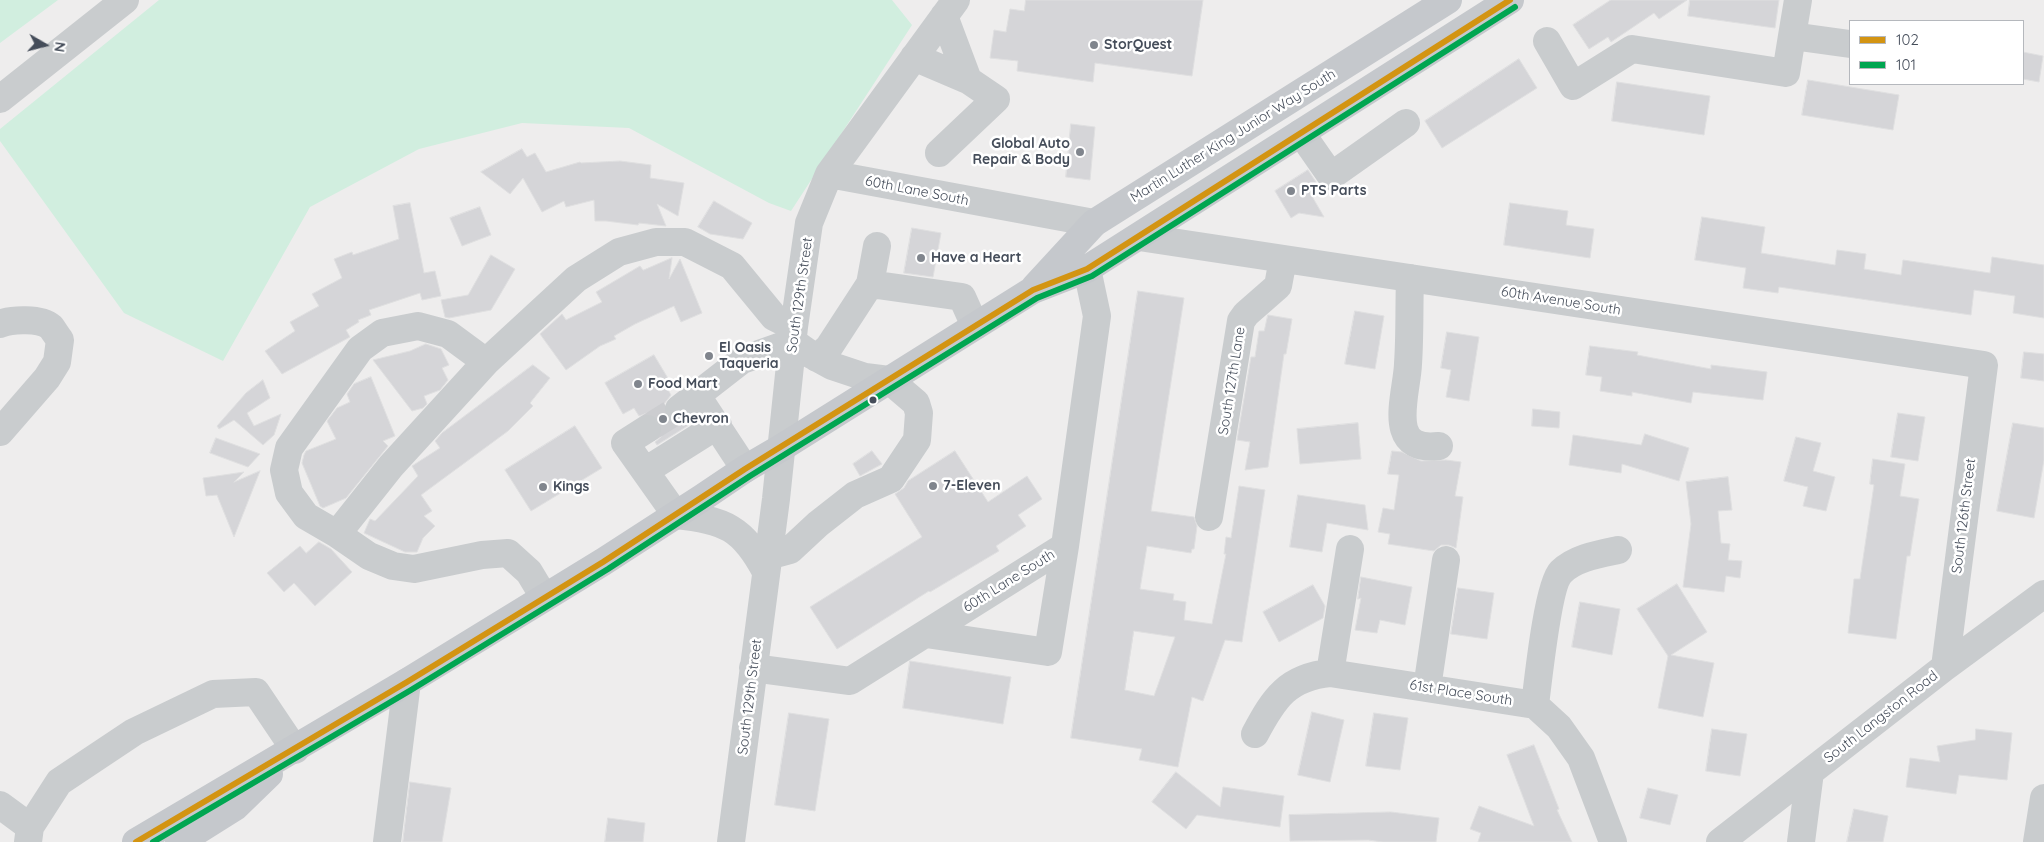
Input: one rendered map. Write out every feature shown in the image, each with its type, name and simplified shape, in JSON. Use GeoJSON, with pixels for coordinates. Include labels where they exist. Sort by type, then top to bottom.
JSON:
{"type":"FeatureCollection","features":[{"type":"Feature","properties":{"kind":"main road","name":"Martin Luther King Junior Way South"},"geometry":{"type":"LineString","coordinates":[[1033,290],[1094,223],[1448,0]]}},
{"type":"Feature","properties":{"kind":"main road","name":"Martin Luther King Junior Way South"},"geometry":{"type":"LineString","coordinates":[[136,842],[227,787],[295,750],[407,682],[676,515],[744,469],[781,448],[1033,290],[1087,270],[1510,0]]}},
{"type":"Feature","properties":{"kind":"main road","name":"Martin Luther King Junior Way South"},"geometry":{"type":"LineString","coordinates":[[179,842],[235,807],[295,750]]}},
{"type":"Feature","properties":{"kind":"street"},"geometry":{"type":"LineString","coordinates":[[0,99],[125,0]]}},
{"type":"Feature","properties":{"kind":"street"},"geometry":{"type":"LineString","coordinates":[[1547,41],[1573,86],[1632,49],[1786,73],[1798,0]]}},
{"type":"Feature","properties":{"kind":"street"},"geometry":{"type":"LineString","coordinates":[[950,8],[968,80]]}},
{"type":"Feature","properties":{"kind":"street","name":"South 129th Street"},"geometry":{"type":"LineString","coordinates":[[731,842],[809,223],[829,174],[950,8]]}},
{"type":"Feature","properties":{"kind":"street"},"geometry":{"type":"LineString","coordinates":[[1792,36],[1849,44]]}},
{"type":"Feature","properties":{"kind":"street"},"geometry":{"type":"LineString","coordinates":[[914,57],[968,80],[996,99],[939,153]]}},
{"type":"Feature","properties":{"kind":"street"},"geometry":{"type":"LineString","coordinates":[[1301,133],[1331,176],[1406,123]]}},
{"type":"Feature","properties":{"kind":"street","name":"60th Lane South"},"geometry":{"type":"LineString","coordinates":[[829,174],[1094,223]]}},
{"type":"Feature","properties":{"kind":"street","name":"60th Avenue South"},"geometry":{"type":"LineString","coordinates":[[1139,237],[1984,365]]}},
{"type":"Feature","properties":{"kind":"street"},"geometry":{"type":"LineString","coordinates":[[337,534],[390,466],[486,362],[576,279],[619,252],[656,242],[685,242],[732,266],[774,317],[818,358],[840,369],[865,377],[889,380],[916,403],[919,413],[917,440],[891,479],[855,495],[818,524],[790,550],[766,564],[745,539],[731,529],[700,518],[676,515],[625,442],[647,429]]}},
{"type":"Feature","properties":{"kind":"street"},"geometry":{"type":"LineString","coordinates":[[818,358],[828,348],[870,284],[877,246]]}},
{"type":"Feature","properties":{"kind":"street","name":"South 127th Lane"},"geometry":{"type":"LineString","coordinates":[[1209,518],[1241,321],[1246,314],[1278,286],[1283,259]]}},
{"type":"Feature","properties":{"kind":"street","name":"60th Lane South"},"geometry":{"type":"LineString","coordinates":[[754,668],[850,681],[1065,546],[1097,316],[1087,270]]}},
{"type":"Feature","properties":{"kind":"street"},"geometry":{"type":"LineString","coordinates":[[1410,278],[1408,366],[1402,406],[1402,421],[1408,436],[1416,445],[1429,448],[1439,446]]}},
{"type":"Feature","properties":{"kind":"street"},"geometry":{"type":"LineString","coordinates":[[870,284],[962,297],[975,326]]}},
{"type":"Feature","properties":{"kind":"street"},"geometry":{"type":"LineString","coordinates":[[0,324],[8,320],[34,321],[50,326],[60,340],[57,362],[47,378],[0,432]]}},
{"type":"Feature","properties":{"kind":"street"},"geometry":{"type":"LineString","coordinates":[[486,362],[448,334],[418,326],[382,333],[360,349],[289,448],[284,470],[289,493],[306,516],[369,556],[393,566],[414,569],[482,555],[508,553],[529,572],[544,597]]}},
{"type":"Feature","properties":{"kind":"street"},"geometry":{"type":"LineString","coordinates":[[744,469],[718,425],[688,402],[742,360],[794,334]]}},
{"type":"Feature","properties":{"kind":"street","name":"South 126th Street"},"geometry":{"type":"LineString","coordinates":[[1945,667],[1984,365]]}},
{"type":"Feature","properties":{"kind":"street"},"geometry":{"type":"LineString","coordinates":[[645,471],[718,425]]}},
{"type":"Feature","properties":{"kind":"street"},"geometry":{"type":"LineString","coordinates":[[926,634],[1048,652],[1065,546]]}},
{"type":"Feature","properties":{"kind":"street"},"geometry":{"type":"LineString","coordinates":[[1330,673],[1350,549]]}},
{"type":"Feature","properties":{"kind":"street"},"geometry":{"type":"LineString","coordinates":[[1613,842],[1580,758],[1559,727],[1534,704],[1549,605],[1559,573],[1572,564],[1594,555],[1618,550]]}},
{"type":"Feature","properties":{"kind":"street"},"geometry":{"type":"LineString","coordinates":[[1427,688],[1446,560]]}},
{"type":"Feature","properties":{"kind":"street","name":"South Langston Road"},"geometry":{"type":"LineString","coordinates":[[1720,842],[1945,667],[2044,594]]}},
{"type":"Feature","properties":{"kind":"street","name":"61st Place South"},"geometry":{"type":"LineString","coordinates":[[1255,734],[1267,710],[1282,692],[1299,679],[1314,674],[1330,673],[1534,704]]}},
{"type":"Feature","properties":{"kind":"street"},"geometry":{"type":"LineString","coordinates":[[388,842],[407,682]]}},
{"type":"Feature","properties":{"kind":"street"},"geometry":{"type":"LineString","coordinates":[[0,806],[29,835],[59,782],[134,732],[213,694],[256,692],[295,750]]}},
{"type":"Feature","properties":{"kind":"street"},"geometry":{"type":"LineString","coordinates":[[1801,842],[1810,772]]}},
{"type":"Feature","properties":{"kind":"street"},"geometry":{"type":"LineString","coordinates":[[2037,842],[2044,798]]}},
{"type":"Feature","properties":{"kind":"green space"},"geometry":{"type":"Polygon","coordinates":[[[0,0],[58,0],[0,43],[0,0]]]}},
{"type":"Feature","properties":{"kind":"green space"},"geometry":{"type":"Polygon","coordinates":[[[159,0],[892,0],[912,25],[791,211],[769,203],[629,128],[522,123],[419,149],[310,207],[223,361],[124,313],[0,141],[0,129],[159,0]]]}},
{"type":"Feature","properties":{"kind":"building","name":"StorQuest"},"geometry":{"type":"Polygon","coordinates":[[[1026,0],[1203,0],[1192,76],[1095,63],[1093,82],[1017,71],[1018,61],[990,58],[994,30],[1006,32],[1010,9],[1024,11],[1026,0]]]}},
{"type":"Feature","properties":{"kind":"building"},"geometry":{"type":"Polygon","coordinates":[[[1611,0],[1687,0],[1659,19],[1654,13],[1611,42],[1608,37],[1589,49],[1573,25],[1611,0]]]}},
{"type":"Feature","properties":{"kind":"building"},"geometry":{"type":"Polygon","coordinates":[[[1690,0],[1779,0],[1775,28],[1688,16],[1690,0]]]}},
{"type":"Feature","properties":{"kind":"building"},"geometry":{"type":"Polygon","coordinates":[[[2024,52],[2043,56],[2039,82],[2024,79],[2024,52]]]}},
{"type":"Feature","properties":{"kind":"building"},"geometry":{"type":"Polygon","coordinates":[[[1519,59],[1537,88],[1442,148],[1425,121],[1519,59]]]}},
{"type":"Feature","properties":{"kind":"building"},"geometry":{"type":"Polygon","coordinates":[[[1808,80],[1899,95],[1893,130],[1802,115],[1808,80]]]}},
{"type":"Feature","properties":{"kind":"building"},"geometry":{"type":"Polygon","coordinates":[[[1617,82],[1710,96],[1704,135],[1612,121],[1617,82]]]}},
{"type":"Feature","properties":{"kind":"building","name":"Global Auto Repair & Body"},"geometry":{"type":"Polygon","coordinates":[[[1071,124],[1095,127],[1090,180],[1066,177],[1071,124]]]}},
{"type":"Feature","properties":{"kind":"building"},"geometry":{"type":"Polygon","coordinates":[[[522,149],[527,157],[535,153],[546,172],[580,162],[620,161],[651,165],[650,178],[684,183],[678,216],[657,204],[666,226],[595,221],[594,200],[566,207],[564,201],[542,212],[523,178],[510,194],[481,172],[522,149]]]}},
{"type":"Feature","properties":{"kind":"building"},"geometry":{"type":"Polygon","coordinates":[[[1308,170],[1318,185],[1325,190],[1313,198],[1324,217],[1299,213],[1291,218],[1275,191],[1308,170]]]}},
{"type":"Feature","properties":{"kind":"building"},"geometry":{"type":"Polygon","coordinates":[[[714,201],[752,223],[743,239],[710,234],[698,227],[714,201]]]}},
{"type":"Feature","properties":{"kind":"building"},"geometry":{"type":"Polygon","coordinates":[[[410,203],[424,273],[435,271],[441,296],[422,300],[420,293],[369,310],[371,315],[358,320],[359,322],[346,330],[350,337],[282,374],[265,351],[295,331],[290,322],[319,306],[312,294],[342,278],[334,259],[352,252],[353,255],[399,239],[393,206],[410,203]]]}},
{"type":"Feature","properties":{"kind":"building"},"geometry":{"type":"Polygon","coordinates":[[[1510,203],[1568,211],[1566,225],[1594,229],[1590,258],[1504,245],[1510,203]]]}},
{"type":"Feature","properties":{"kind":"building"},"geometry":{"type":"Polygon","coordinates":[[[480,207],[491,235],[462,246],[450,218],[480,207]]]}},
{"type":"Feature","properties":{"kind":"building"},"geometry":{"type":"Polygon","coordinates":[[[1702,217],[1765,227],[1761,253],[1835,265],[1837,250],[1866,254],[1864,269],[1901,275],[1903,260],[1990,273],[1992,257],[2044,265],[2044,318],[2013,313],[2015,296],[1974,290],[1971,315],[1779,287],[1778,293],[1743,288],[1746,268],[1695,260],[1702,217]]]}},
{"type":"Feature","properties":{"kind":"building","name":"Have a Heart"},"geometry":{"type":"Polygon","coordinates":[[[912,228],[941,233],[933,277],[904,273],[912,228]]]}},
{"type":"Feature","properties":{"kind":"building"},"geometry":{"type":"Polygon","coordinates":[[[491,255],[515,269],[491,310],[449,318],[445,317],[441,300],[468,295],[491,255]]]}},
{"type":"Feature","properties":{"kind":"building"},"geometry":{"type":"Polygon","coordinates":[[[672,258],[669,279],[680,259],[702,313],[681,322],[674,306],[614,336],[616,339],[600,346],[566,370],[540,334],[562,314],[566,320],[602,302],[596,292],[640,266],[643,270],[672,258]]]}},
{"type":"Feature","properties":{"kind":"building"},"geometry":{"type":"Polygon","coordinates":[[[1138,291],[1184,298],[1151,511],[1194,517],[1197,526],[1194,549],[1192,549],[1191,553],[1147,546],[1140,589],[1174,594],[1173,600],[1186,602],[1184,620],[1212,624],[1226,554],[1224,554],[1226,537],[1231,538],[1239,486],[1265,490],[1242,642],[1225,640],[1203,701],[1192,697],[1178,767],[1139,760],[1142,749],[1071,738],[1138,291]],[[1134,631],[1125,690],[1154,696],[1175,637],[1134,631]]]}},
{"type":"Feature","properties":{"kind":"building"},"geometry":{"type":"Polygon","coordinates":[[[1355,311],[1384,316],[1375,369],[1345,364],[1355,311]]]}},
{"type":"Feature","properties":{"kind":"building"},"geometry":{"type":"Polygon","coordinates":[[[1268,315],[1292,319],[1286,354],[1284,354],[1268,467],[1245,470],[1250,442],[1237,440],[1251,357],[1255,357],[1259,331],[1264,331],[1268,315]]]}},
{"type":"Feature","properties":{"kind":"building"},"geometry":{"type":"Polygon","coordinates":[[[1447,332],[1479,337],[1469,401],[1446,397],[1451,370],[1441,368],[1447,332]]]}},
{"type":"Feature","properties":{"kind":"building"},"geometry":{"type":"Polygon","coordinates":[[[426,344],[441,349],[449,365],[442,368],[448,380],[440,390],[424,396],[427,404],[423,408],[412,411],[373,360],[410,351],[426,344]]]}},
{"type":"Feature","properties":{"kind":"building"},"geometry":{"type":"Polygon","coordinates":[[[1590,346],[1638,352],[1637,355],[1711,369],[1711,365],[1767,372],[1763,400],[1693,392],[1691,403],[1632,392],[1632,396],[1600,391],[1602,377],[1586,375],[1590,346]]]}},
{"type":"Feature","properties":{"kind":"building"},"geometry":{"type":"Polygon","coordinates":[[[2024,352],[2044,354],[2044,381],[2021,378],[2024,352]]]}},
{"type":"Feature","properties":{"kind":"building","name":"Food Mart"},"geometry":{"type":"Polygon","coordinates":[[[654,355],[672,385],[667,388],[671,395],[664,404],[666,418],[674,424],[687,422],[689,425],[657,445],[655,442],[661,437],[663,429],[660,420],[654,415],[647,413],[639,416],[634,408],[623,414],[605,383],[654,355]]]}},
{"type":"Feature","properties":{"kind":"building"},"geometry":{"type":"Polygon","coordinates":[[[533,365],[550,378],[530,403],[533,406],[508,431],[421,495],[432,511],[424,516],[435,526],[423,538],[417,552],[405,552],[364,533],[370,519],[375,521],[418,476],[412,466],[440,448],[435,441],[442,433],[533,365]]]}},
{"type":"Feature","properties":{"kind":"building"},"geometry":{"type":"Polygon","coordinates":[[[371,377],[395,436],[383,441],[388,446],[346,498],[323,508],[320,506],[302,463],[304,455],[306,451],[336,439],[327,421],[337,408],[350,402],[347,394],[354,384],[371,377]]]}},
{"type":"Feature","properties":{"kind":"building"},"geometry":{"type":"Polygon","coordinates":[[[263,380],[270,398],[247,413],[254,426],[281,414],[274,435],[263,445],[234,420],[219,429],[217,426],[246,393],[263,380]]]}},
{"type":"Feature","properties":{"kind":"building"},"geometry":{"type":"Polygon","coordinates":[[[1533,409],[1560,412],[1559,428],[1532,426],[1533,409]]]}},
{"type":"Feature","properties":{"kind":"building"},"geometry":{"type":"Polygon","coordinates":[[[1898,413],[1925,417],[1918,461],[1891,457],[1898,413]]]}},
{"type":"Feature","properties":{"kind":"building"},"geometry":{"type":"Polygon","coordinates":[[[1358,423],[1361,459],[1300,464],[1297,429],[1358,423]]]}},
{"type":"Feature","properties":{"kind":"building"},"geometry":{"type":"Polygon","coordinates":[[[2013,423],[2044,428],[2044,460],[2034,518],[1997,511],[2013,423]]]}},
{"type":"Feature","properties":{"kind":"building"},"geometry":{"type":"Polygon","coordinates":[[[575,426],[602,468],[531,511],[505,470],[575,426]]]}},
{"type":"Feature","properties":{"kind":"building"},"geometry":{"type":"Polygon","coordinates":[[[1645,434],[1689,448],[1679,481],[1622,464],[1621,473],[1569,465],[1573,435],[1641,445],[1645,434]]]}},
{"type":"Feature","properties":{"kind":"building"},"geometry":{"type":"Polygon","coordinates":[[[1796,437],[1821,443],[1813,471],[1835,477],[1826,511],[1803,506],[1808,487],[1784,481],[1796,437]]]}},
{"type":"Feature","properties":{"kind":"building"},"geometry":{"type":"Polygon","coordinates":[[[216,438],[260,454],[248,467],[210,453],[216,438]]]}},
{"type":"Feature","properties":{"kind":"building"},"geometry":{"type":"Polygon","coordinates":[[[872,451],[882,464],[860,476],[853,464],[872,451]]]}},
{"type":"Feature","properties":{"kind":"building"},"geometry":{"type":"Polygon","coordinates":[[[955,451],[988,502],[1027,476],[1042,499],[1018,515],[1026,526],[996,546],[999,551],[929,591],[837,649],[810,607],[922,537],[895,494],[904,488],[908,481],[955,451]]]}},
{"type":"Feature","properties":{"kind":"building"},"geometry":{"type":"Polygon","coordinates":[[[1392,451],[1402,452],[1421,461],[1446,460],[1461,462],[1455,496],[1463,497],[1456,548],[1449,545],[1441,545],[1434,551],[1388,544],[1390,534],[1378,532],[1383,508],[1394,510],[1399,475],[1388,474],[1392,451]]]}},
{"type":"Feature","properties":{"kind":"building"},"geometry":{"type":"Polygon","coordinates":[[[1873,459],[1905,464],[1900,496],[1919,499],[1910,556],[1907,556],[1896,639],[1848,633],[1854,579],[1860,579],[1874,485],[1870,484],[1873,459]]]}},
{"type":"Feature","properties":{"kind":"building"},"geometry":{"type":"Polygon","coordinates":[[[260,471],[234,537],[217,495],[206,496],[203,478],[244,472],[234,482],[260,471]]]}},
{"type":"Feature","properties":{"kind":"building"},"geometry":{"type":"Polygon","coordinates":[[[1728,477],[1732,510],[1718,511],[1721,543],[1730,544],[1728,560],[1742,561],[1740,578],[1726,576],[1724,592],[1683,587],[1691,524],[1686,482],[1728,477]]]}},
{"type":"Feature","properties":{"kind":"building"},"geometry":{"type":"Polygon","coordinates":[[[1298,495],[1365,505],[1368,530],[1327,523],[1322,552],[1290,547],[1298,495]]]}},
{"type":"Feature","properties":{"kind":"building"},"geometry":{"type":"Polygon","coordinates":[[[319,542],[331,549],[352,572],[315,606],[294,583],[284,592],[267,573],[300,546],[306,553],[319,542]]]}},
{"type":"Feature","properties":{"kind":"building"},"geometry":{"type":"Polygon","coordinates":[[[1361,577],[1412,587],[1405,625],[1380,620],[1377,633],[1355,630],[1361,598],[1358,599],[1361,577]]]}},
{"type":"Feature","properties":{"kind":"building"},"geometry":{"type":"Polygon","coordinates":[[[1677,584],[1707,632],[1671,655],[1714,663],[1703,717],[1658,708],[1668,656],[1637,609],[1677,584]]]}},
{"type":"Feature","properties":{"kind":"building"},"geometry":{"type":"Polygon","coordinates":[[[1313,585],[1325,606],[1323,618],[1279,642],[1263,612],[1313,585]]]}},
{"type":"Feature","properties":{"kind":"building"},"geometry":{"type":"Polygon","coordinates":[[[1458,588],[1494,593],[1487,639],[1451,634],[1458,588]]]}},
{"type":"Feature","properties":{"kind":"building"},"geometry":{"type":"Polygon","coordinates":[[[1580,602],[1620,609],[1612,655],[1572,647],[1580,602]]]}},
{"type":"Feature","properties":{"kind":"building"},"geometry":{"type":"Polygon","coordinates":[[[910,661],[1011,677],[1003,724],[903,708],[910,661]]]}},
{"type":"Feature","properties":{"kind":"building"},"geometry":{"type":"Polygon","coordinates":[[[1312,712],[1344,720],[1330,782],[1298,775],[1312,712]]]}},
{"type":"Feature","properties":{"kind":"building"},"geometry":{"type":"Polygon","coordinates":[[[789,713],[829,719],[815,811],[775,805],[789,713]]]}},
{"type":"Feature","properties":{"kind":"building"},"geometry":{"type":"Polygon","coordinates":[[[1374,713],[1408,718],[1400,770],[1366,766],[1374,713]]]}},
{"type":"Feature","properties":{"kind":"building"},"geometry":{"type":"Polygon","coordinates":[[[1712,729],[1747,734],[1740,776],[1706,771],[1712,729]]]}},
{"type":"Feature","properties":{"kind":"building"},"geometry":{"type":"Polygon","coordinates":[[[1976,729],[2012,733],[2007,780],[1959,775],[1956,794],[1906,787],[1910,758],[1940,762],[1937,746],[1975,740],[1976,729]]]}},
{"type":"Feature","properties":{"kind":"building"},"geometry":{"type":"Polygon","coordinates":[[[1534,745],[1559,809],[1557,810],[1572,842],[1478,842],[1481,833],[1470,829],[1479,806],[1534,826],[1507,755],[1534,745]]]}},
{"type":"Feature","properties":{"kind":"building"},"geometry":{"type":"Polygon","coordinates":[[[1176,772],[1220,807],[1223,787],[1284,796],[1280,827],[1197,815],[1186,829],[1152,802],[1176,772]]]}},
{"type":"Feature","properties":{"kind":"building"},"geometry":{"type":"Polygon","coordinates":[[[410,782],[451,788],[442,842],[403,842],[410,782]]]}},
{"type":"Feature","properties":{"kind":"building"},"geometry":{"type":"Polygon","coordinates":[[[1648,788],[1678,795],[1670,825],[1640,818],[1648,788]]]}},
{"type":"Feature","properties":{"kind":"building"},"geometry":{"type":"Polygon","coordinates":[[[1854,809],[1888,816],[1883,842],[1847,842],[1854,809]]]}},
{"type":"Feature","properties":{"kind":"building"},"geometry":{"type":"Polygon","coordinates":[[[1391,812],[1439,818],[1436,842],[1383,842],[1368,840],[1290,841],[1289,815],[1391,812]]]}},
{"type":"Feature","properties":{"kind":"building"},"geometry":{"type":"Polygon","coordinates":[[[608,818],[645,823],[643,842],[605,842],[608,818]]]}},
{"type":"Feature","properties":{"kind":"tunnel"},"geometry":{"type":"LineString","coordinates":[[647,429],[679,409]]}},
{"type":"Feature","properties":{"kind":"transit line","name":"102"},"geometry":{"type":"LineString","coordinates":[[136,842],[407,682],[603,562],[745,469],[1033,290],[1087,269],[1510,0]]}},
{"type":"Feature","properties":{"kind":"transit line","name":"101"},"geometry":{"type":"LineString","coordinates":[[153,842],[411,690],[608,569],[750,476],[1037,298],[1092,276],[1515,7]]}},
{"type":"Feature","properties":{"kind":"place","name":"StorQuest"},"geometry":{"type":"Point","coordinates":[1094,45]}},
{"type":"Feature","properties":{"kind":"place","name":"Global Auto Repair & Body"},"geometry":{"type":"Point","coordinates":[1080,152]}},
{"type":"Feature","properties":{"kind":"place","name":"PTS Parts"},"geometry":{"type":"Point","coordinates":[1291,191]}},
{"type":"Feature","properties":{"kind":"place","name":"Have a Heart"},"geometry":{"type":"Point","coordinates":[921,258]}},
{"type":"Feature","properties":{"kind":"place","name":"El Oasis Taqueria"},"geometry":{"type":"Point","coordinates":[709,356]}},
{"type":"Feature","properties":{"kind":"place","name":"Food Mart"},"geometry":{"type":"Point","coordinates":[638,384]}},
{"type":"Feature","properties":{"kind":"place","name":"Chevron"},"geometry":{"type":"Point","coordinates":[663,419]}},
{"type":"Feature","properties":{"kind":"place","name":"7-Eleven"},"geometry":{"type":"Point","coordinates":[933,486]}},
{"type":"Feature","properties":{"kind":"place","name":"Kings"},"geometry":{"type":"Point","coordinates":[543,487]}}]}
